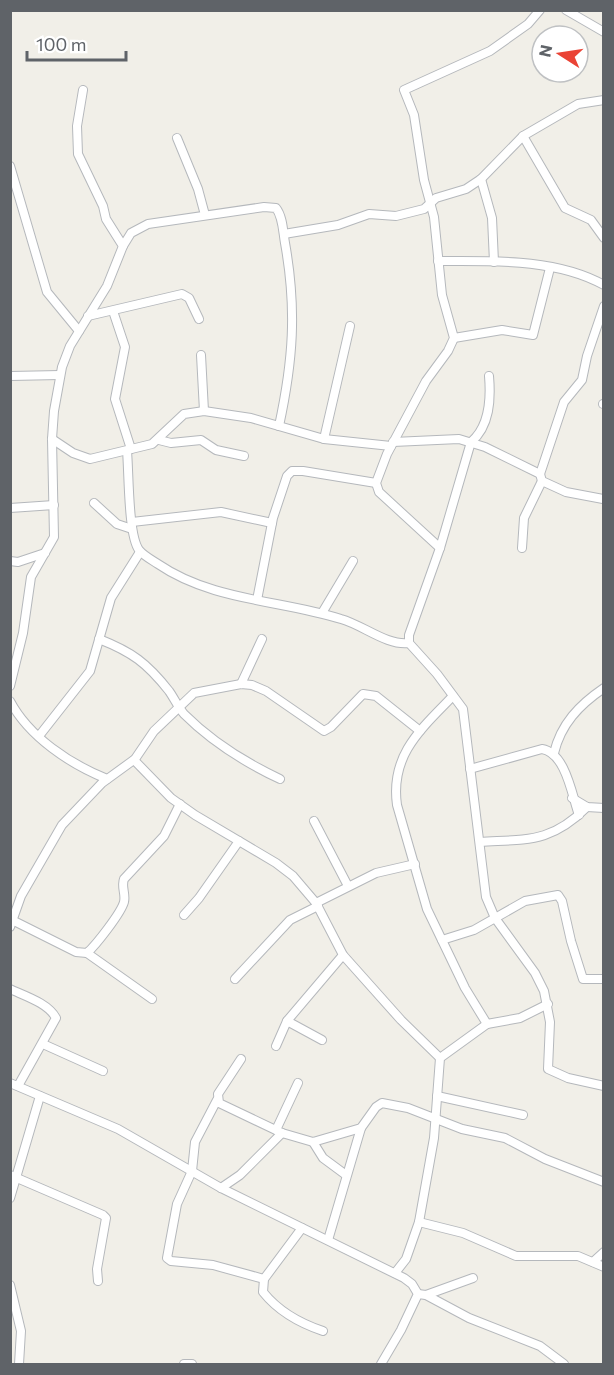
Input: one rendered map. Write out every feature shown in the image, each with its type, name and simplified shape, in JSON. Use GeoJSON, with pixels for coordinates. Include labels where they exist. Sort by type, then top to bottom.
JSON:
{"type":"FeatureCollection","features":[{"type":"Feature","properties":{"kind":"street"},"geometry":{"type":"LineString","coordinates":[[440,548],[379,492],[376,483],[392,444],[426,381],[448,351],[454,338],[442,295],[434,217],[414,115],[404,90],[490,51],[528,24],[540,10]]}},
{"type":"Feature","properties":{"kind":"street"},"geometry":{"type":"LineString","coordinates":[[566,10],[603,32]]}},
{"type":"Feature","properties":{"kind":"street"},"geometry":{"type":"LineString","coordinates":[[83,90],[77,126],[78,154],[103,206],[106,219],[123,246]]}},
{"type":"Feature","properties":{"kind":"street"},"geometry":{"type":"LineString","coordinates":[[284,234],[338,225],[369,214],[396,216],[424,209],[436,198],[466,189],[481,179],[523,136],[578,104],[603,100]]}},
{"type":"Feature","properties":{"kind":"street"},"geometry":{"type":"LineString","coordinates":[[523,136],[565,208],[591,220],[603,238]]}},
{"type":"Feature","properties":{"kind":"street"},"geometry":{"type":"LineString","coordinates":[[177,138],[198,189],[205,215]]}},
{"type":"Feature","properties":{"kind":"street"},"geometry":{"type":"LineString","coordinates":[[10,166],[47,292],[78,331]]}},
{"type":"Feature","properties":{"kind":"street"},"geometry":{"type":"LineString","coordinates":[[481,179],[491,210],[494,262]]}},
{"type":"Feature","properties":{"kind":"street"},"geometry":{"type":"LineString","coordinates":[[10,686],[23,633],[31,577],[54,537],[52,438],[60,375],[70,346],[107,286],[123,246],[131,233],[148,224],[205,215],[271,206],[279,212],[291,274],[294,326],[291,371],[279,426]]}},
{"type":"Feature","properties":{"kind":"street"},"geometry":{"type":"LineString","coordinates":[[438,261],[494,262],[550,268],[575,273],[603,285]]}},
{"type":"Feature","properties":{"kind":"street"},"geometry":{"type":"LineString","coordinates":[[454,338],[502,330],[533,335],[550,268]]}},
{"type":"Feature","properties":{"kind":"street"},"geometry":{"type":"LineString","coordinates":[[88,316],[182,294],[189,298],[199,319]]}},
{"type":"Feature","properties":{"kind":"street"},"geometry":{"type":"LineString","coordinates":[[522,548],[524,518],[541,478],[564,402],[582,380],[587,356],[603,313],[603,306]]}},
{"type":"Feature","properties":{"kind":"street"},"geometry":{"type":"LineString","coordinates":[[113,311],[125,348],[115,399],[129,450],[132,526],[140,552],[195,583],[257,600],[322,613],[364,627],[390,641],[409,643]]}},
{"type":"Feature","properties":{"kind":"street"},"geometry":{"type":"LineString","coordinates":[[324,439],[351,326]]}},
{"type":"Feature","properties":{"kind":"street"},"geometry":{"type":"LineString","coordinates":[[201,355],[204,411]]}},
{"type":"Feature","properties":{"kind":"street"},"geometry":{"type":"LineString","coordinates":[[10,376],[60,375]]}},
{"type":"Feature","properties":{"kind":"street"},"geometry":{"type":"LineString","coordinates":[[489,376],[488,410],[482,431],[471,442],[440,548],[409,634],[409,643],[463,710],[486,897],[495,918],[535,974],[548,1004],[548,1069],[568,1078],[603,1086]]}},
{"type":"Feature","properties":{"kind":"street"},"geometry":{"type":"LineString","coordinates":[[52,438],[73,453],[90,459],[159,440],[184,414],[204,411],[279,426],[324,439],[392,444],[440,438],[471,442],[566,492],[603,499]]}},
{"type":"Feature","properties":{"kind":"street"},"geometry":{"type":"LineString","coordinates":[[159,440],[171,443],[207,441],[216,450],[244,456]]}},
{"type":"Feature","properties":{"kind":"street"},"geometry":{"type":"LineString","coordinates":[[257,600],[272,522],[287,476],[292,471],[332,474],[376,483]]}},
{"type":"Feature","properties":{"kind":"street"},"geometry":{"type":"LineString","coordinates":[[94,503],[117,524],[132,526],[221,512],[272,522]]}},
{"type":"Feature","properties":{"kind":"street"},"geometry":{"type":"LineString","coordinates":[[10,508],[54,505]]}},
{"type":"Feature","properties":{"kind":"street"},"geometry":{"type":"LineString","coordinates":[[39,736],[87,676],[111,598],[140,552]]}},
{"type":"Feature","properties":{"kind":"street"},"geometry":{"type":"LineString","coordinates":[[10,561],[45,553]]}},
{"type":"Feature","properties":{"kind":"street"},"geometry":{"type":"LineString","coordinates":[[322,613],[353,561]]}},
{"type":"Feature","properties":{"kind":"street"},"geometry":{"type":"LineString","coordinates":[[99,639],[139,658],[167,689],[178,706],[204,733],[236,758],[280,779]]}},
{"type":"Feature","properties":{"kind":"street"},"geometry":{"type":"LineString","coordinates":[[241,684],[262,639]]}},
{"type":"Feature","properties":{"kind":"street"},"geometry":{"type":"LineString","coordinates":[[152,999],[87,953],[76,952],[12,924],[21,896],[62,825],[107,779],[134,760],[154,731],[178,706],[194,693],[241,684],[266,691],[324,731],[332,727],[363,694],[376,696],[420,731]]}},
{"type":"Feature","properties":{"kind":"street"},"geometry":{"type":"LineString","coordinates":[[579,815],[554,753],[559,733],[574,713],[603,688]]}},
{"type":"Feature","properties":{"kind":"street"},"geometry":{"type":"LineString","coordinates":[[453,696],[409,745],[397,768],[394,789],[427,909],[465,988],[487,1024]]}},
{"type":"Feature","properties":{"kind":"street"},"geometry":{"type":"LineString","coordinates":[[10,701],[19,718],[39,736],[75,763],[107,779]]}},
{"type":"Feature","properties":{"kind":"street"},"geometry":{"type":"LineString","coordinates":[[470,769],[542,749],[554,753]]}},
{"type":"Feature","properties":{"kind":"street"},"geometry":{"type":"LineString","coordinates":[[134,760],[180,804],[293,876],[317,905],[343,955],[400,1020],[440,1058]]}},
{"type":"Feature","properties":{"kind":"street"},"geometry":{"type":"LineString","coordinates":[[572,798],[587,807],[603,808]]}},
{"type":"Feature","properties":{"kind":"street"},"geometry":{"type":"LineString","coordinates":[[87,953],[121,909],[125,900],[122,885],[124,879],[164,836],[180,804]]}},
{"type":"Feature","properties":{"kind":"street"},"geometry":{"type":"LineString","coordinates":[[480,842],[540,838],[576,820],[587,807]]}},
{"type":"Feature","properties":{"kind":"street"},"geometry":{"type":"LineString","coordinates":[[314,822],[348,886]]}},
{"type":"Feature","properties":{"kind":"street"},"geometry":{"type":"LineString","coordinates":[[184,915],[199,898],[239,841]]}},
{"type":"Feature","properties":{"kind":"street"},"geometry":{"type":"LineString","coordinates":[[235,979],[290,920],[348,886],[376,873],[415,864]]}},
{"type":"Feature","properties":{"kind":"street"},"geometry":{"type":"LineString","coordinates":[[442,940],[474,930],[525,901],[558,895],[562,901],[583,979],[603,979]]}},
{"type":"Feature","properties":{"kind":"street"},"geometry":{"type":"LineString","coordinates":[[276,1046],[287,1022],[343,955]]}},
{"type":"Feature","properties":{"kind":"street"},"geometry":{"type":"LineString","coordinates":[[10,988],[53,1013],[55,1023],[14,1084],[126,1133],[221,1188],[395,1273],[422,1294],[469,1318],[540,1346],[564,1365]]}},
{"type":"Feature","properties":{"kind":"street"},"geometry":{"type":"LineString","coordinates":[[395,1273],[406,1259],[419,1222],[436,1120],[440,1058],[487,1024],[520,1018],[548,1004]]}},
{"type":"Feature","properties":{"kind":"street"},"geometry":{"type":"LineString","coordinates":[[287,1022],[322,1040]]}},
{"type":"Feature","properties":{"kind":"street"},"geometry":{"type":"LineString","coordinates":[[43,1044],[103,1071]]}},
{"type":"Feature","properties":{"kind":"street"},"geometry":{"type":"LineString","coordinates":[[241,1059],[195,1142],[192,1171],[177,1204],[167,1258],[223,1267],[264,1278]]}},
{"type":"Feature","properties":{"kind":"street"},"geometry":{"type":"LineString","coordinates":[[221,1188],[240,1175],[279,1131],[298,1083]]}},
{"type":"Feature","properties":{"kind":"street"},"geometry":{"type":"LineString","coordinates":[[10,1198],[13,1176],[40,1096]]}},
{"type":"Feature","properties":{"kind":"street"},"geometry":{"type":"LineString","coordinates":[[437,1096],[523,1115]]}},
{"type":"Feature","properties":{"kind":"street"},"geometry":{"type":"LineString","coordinates":[[217,1100],[279,1131],[313,1142],[361,1128]]}},
{"type":"Feature","properties":{"kind":"street"},"geometry":{"type":"LineString","coordinates":[[328,1240],[361,1128],[376,1107],[382,1103],[408,1108],[436,1120],[505,1138],[545,1159],[603,1182]]}},
{"type":"Feature","properties":{"kind":"street"},"geometry":{"type":"LineString","coordinates":[[313,1142],[323,1158],[346,1175]]}},
{"type":"Feature","properties":{"kind":"street"},"geometry":{"type":"LineString","coordinates":[[13,1176],[104,1215],[106,1218],[97,1269],[98,1281]]}},
{"type":"Feature","properties":{"kind":"street"},"geometry":{"type":"LineString","coordinates":[[419,1222],[463,1233],[516,1256],[578,1256],[603,1267]]}},
{"type":"Feature","properties":{"kind":"street"},"geometry":{"type":"LineString","coordinates":[[302,1228],[264,1278],[263,1292],[284,1313],[301,1323],[323,1330]]}},
{"type":"Feature","properties":{"kind":"street"},"geometry":{"type":"LineString","coordinates":[[593,1262],[603,1252]]}},
{"type":"Feature","properties":{"kind":"street"},"geometry":{"type":"LineString","coordinates":[[381,1365],[422,1294],[473,1278]]}},
{"type":"Feature","properties":{"kind":"street"},"geometry":{"type":"LineString","coordinates":[[10,1285],[21,1331],[19,1365]]}},
{"type":"Feature","properties":{"kind":"street"},"geometry":{"type":"LineString","coordinates":[[184,1365],[192,1365]]}}]}
